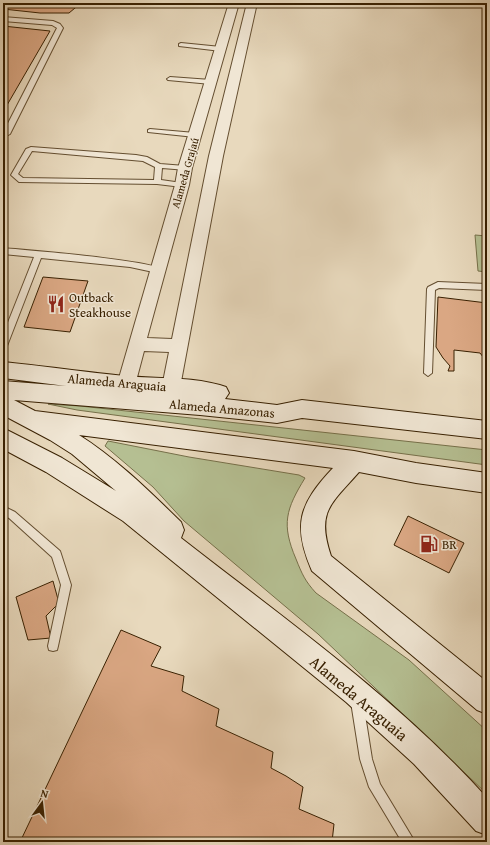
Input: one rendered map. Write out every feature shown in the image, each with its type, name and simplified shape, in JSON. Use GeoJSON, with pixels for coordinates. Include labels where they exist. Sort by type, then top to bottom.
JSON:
{"type":"FeatureCollection","features":[{"type":"Feature","properties":{"kind":"main road","name":"Alameda Araguaia"},"geometry":{"type":"LineString","coordinates":[[3,370],[126,385],[171,387],[254,398],[302,409]]}},
{"type":"Feature","properties":{"kind":"main road","name":"Alameda Amazonas"},"geometry":{"type":"LineString","coordinates":[[3,390],[200,406],[277,414],[302,409],[487,430]]}},
{"type":"Feature","properties":{"kind":"main road","name":"Alameda Araguaia"},"geometry":{"type":"LineString","coordinates":[[3,404],[65,438],[108,469],[182,541],[222,586]]}},
{"type":"Feature","properties":{"kind":"main road"},"geometry":{"type":"LineString","coordinates":[[33,420],[354,461],[416,473],[487,483]]}},
{"type":"Feature","properties":{"kind":"main road","name":"Alameda Araguaia"},"geometry":{"type":"LineString","coordinates":[[3,438],[54,465],[130,513],[356,692],[402,733],[464,794],[487,820]]}},
{"type":"Feature","properties":{"kind":"main road"},"geometry":{"type":"LineString","coordinates":[[354,461],[316,505],[312,522],[313,540],[321,563],[487,700]]}},
{"type":"Feature","properties":{"kind":"street","name":"Alameda Grajaú"},"geometry":{"type":"LineString","coordinates":[[126,385],[182,185],[185,168],[234,3]]}},
{"type":"Feature","properties":{"kind":"street","name":"Alameda Grajaú"},"geometry":{"type":"LineString","coordinates":[[171,387],[195,258],[252,3]]}},
{"type":"Feature","properties":{"kind":"street"},"geometry":{"type":"LineString","coordinates":[[212,80],[222,77],[233,83]]}},
{"type":"Feature","properties":{"kind":"street"},"geometry":{"type":"LineString","coordinates":[[137,344],[179,346]]}},
{"type":"Feature","properties":{"kind":"lane"},"geometry":{"type":"LineString","coordinates":[[3,19],[53,23],[58,25],[60,28],[8,134],[3,136]]}},
{"type":"Feature","properties":{"kind":"lane"},"geometry":{"type":"LineString","coordinates":[[181,45],[221,49]]}},
{"type":"Feature","properties":{"kind":"lane"},"geometry":{"type":"LineString","coordinates":[[170,79],[212,80]]}},
{"type":"Feature","properties":{"kind":"lane"},"geometry":{"type":"LineString","coordinates":[[150,131],[195,135]]}},
{"type":"Feature","properties":{"kind":"lane"},"geometry":{"type":"LineString","coordinates":[[182,185],[157,182],[21,180],[14,175],[28,151],[31,149],[136,157],[145,159],[159,166],[185,168]]}},
{"type":"Feature","properties":{"kind":"lane"},"geometry":{"type":"LineString","coordinates":[[157,182],[159,166]]}},
{"type":"Feature","properties":{"kind":"lane"},"geometry":{"type":"LineString","coordinates":[[3,251],[130,264],[158,270]]}},
{"type":"Feature","properties":{"kind":"lane"},"geometry":{"type":"LineString","coordinates":[[3,346],[39,254]]}},
{"type":"Feature","properties":{"kind":"lane"},"geometry":{"type":"LineString","coordinates":[[428,373],[431,289],[438,285],[487,287]]}},
{"type":"Feature","properties":{"kind":"lane"},"geometry":{"type":"LineString","coordinates":[[3,510],[12,515],[56,554],[66,585],[54,646]]}},
{"type":"Feature","properties":{"kind":"lane"},"geometry":{"type":"LineString","coordinates":[[356,692],[366,759],[375,787],[409,842]]}},
{"type":"Feature","properties":{"kind":"green space"},"geometry":{"type":"Polygon","coordinates":[[[475,235],[487,236],[487,272],[478,271],[475,235]]]}},
{"type":"Feature","properties":{"kind":"green space"},"geometry":{"type":"Polygon","coordinates":[[[48,404],[80,406],[487,450],[487,465],[77,410],[48,404]]]}},
{"type":"Feature","properties":{"kind":"green space"},"geometry":{"type":"Polygon","coordinates":[[[108,441],[189,457],[299,475],[305,478],[293,499],[287,526],[291,547],[304,577],[316,593],[409,660],[487,731],[487,794],[318,634],[184,521],[153,487],[105,446],[108,441]]]}},
{"type":"Feature","properties":{"kind":"building"},"geometry":{"type":"Polygon","coordinates":[[[3,3],[81,3],[69,13],[40,13],[3,9],[3,3]]]}},
{"type":"Feature","properties":{"kind":"building"},"geometry":{"type":"Polygon","coordinates":[[[3,26],[50,31],[3,112],[3,26]]]}},
{"type":"Feature","properties":{"kind":"building","name":"Outback Steakhouse"},"geometry":{"type":"Polygon","coordinates":[[[43,277],[88,281],[70,332],[24,327],[43,277]]]}},
{"type":"Feature","properties":{"kind":"building"},"geometry":{"type":"Polygon","coordinates":[[[438,297],[487,303],[487,362],[480,353],[454,350],[454,371],[448,371],[450,366],[436,347],[438,297]]]}},
{"type":"Feature","properties":{"kind":"building","name":"BR"},"geometry":{"type":"Polygon","coordinates":[[[408,516],[464,543],[449,573],[394,545],[408,516]]]}},
{"type":"Feature","properties":{"kind":"building"},"geometry":{"type":"Polygon","coordinates":[[[53,581],[59,603],[46,616],[51,638],[28,640],[16,597],[53,581]]]}},
{"type":"Feature","properties":{"kind":"building"},"geometry":{"type":"Polygon","coordinates":[[[121,630],[161,647],[151,666],[184,676],[182,691],[219,709],[216,726],[273,752],[271,768],[303,787],[299,809],[334,824],[332,842],[20,842],[121,630]]]}},
{"type":"Feature","properties":{"kind":"place","name":"Outback Steakhouse"},"geometry":{"type":"Point","coordinates":[56,304]}},
{"type":"Feature","properties":{"kind":"place","name":"BR"},"geometry":{"type":"Point","coordinates":[429,544]}}]}
